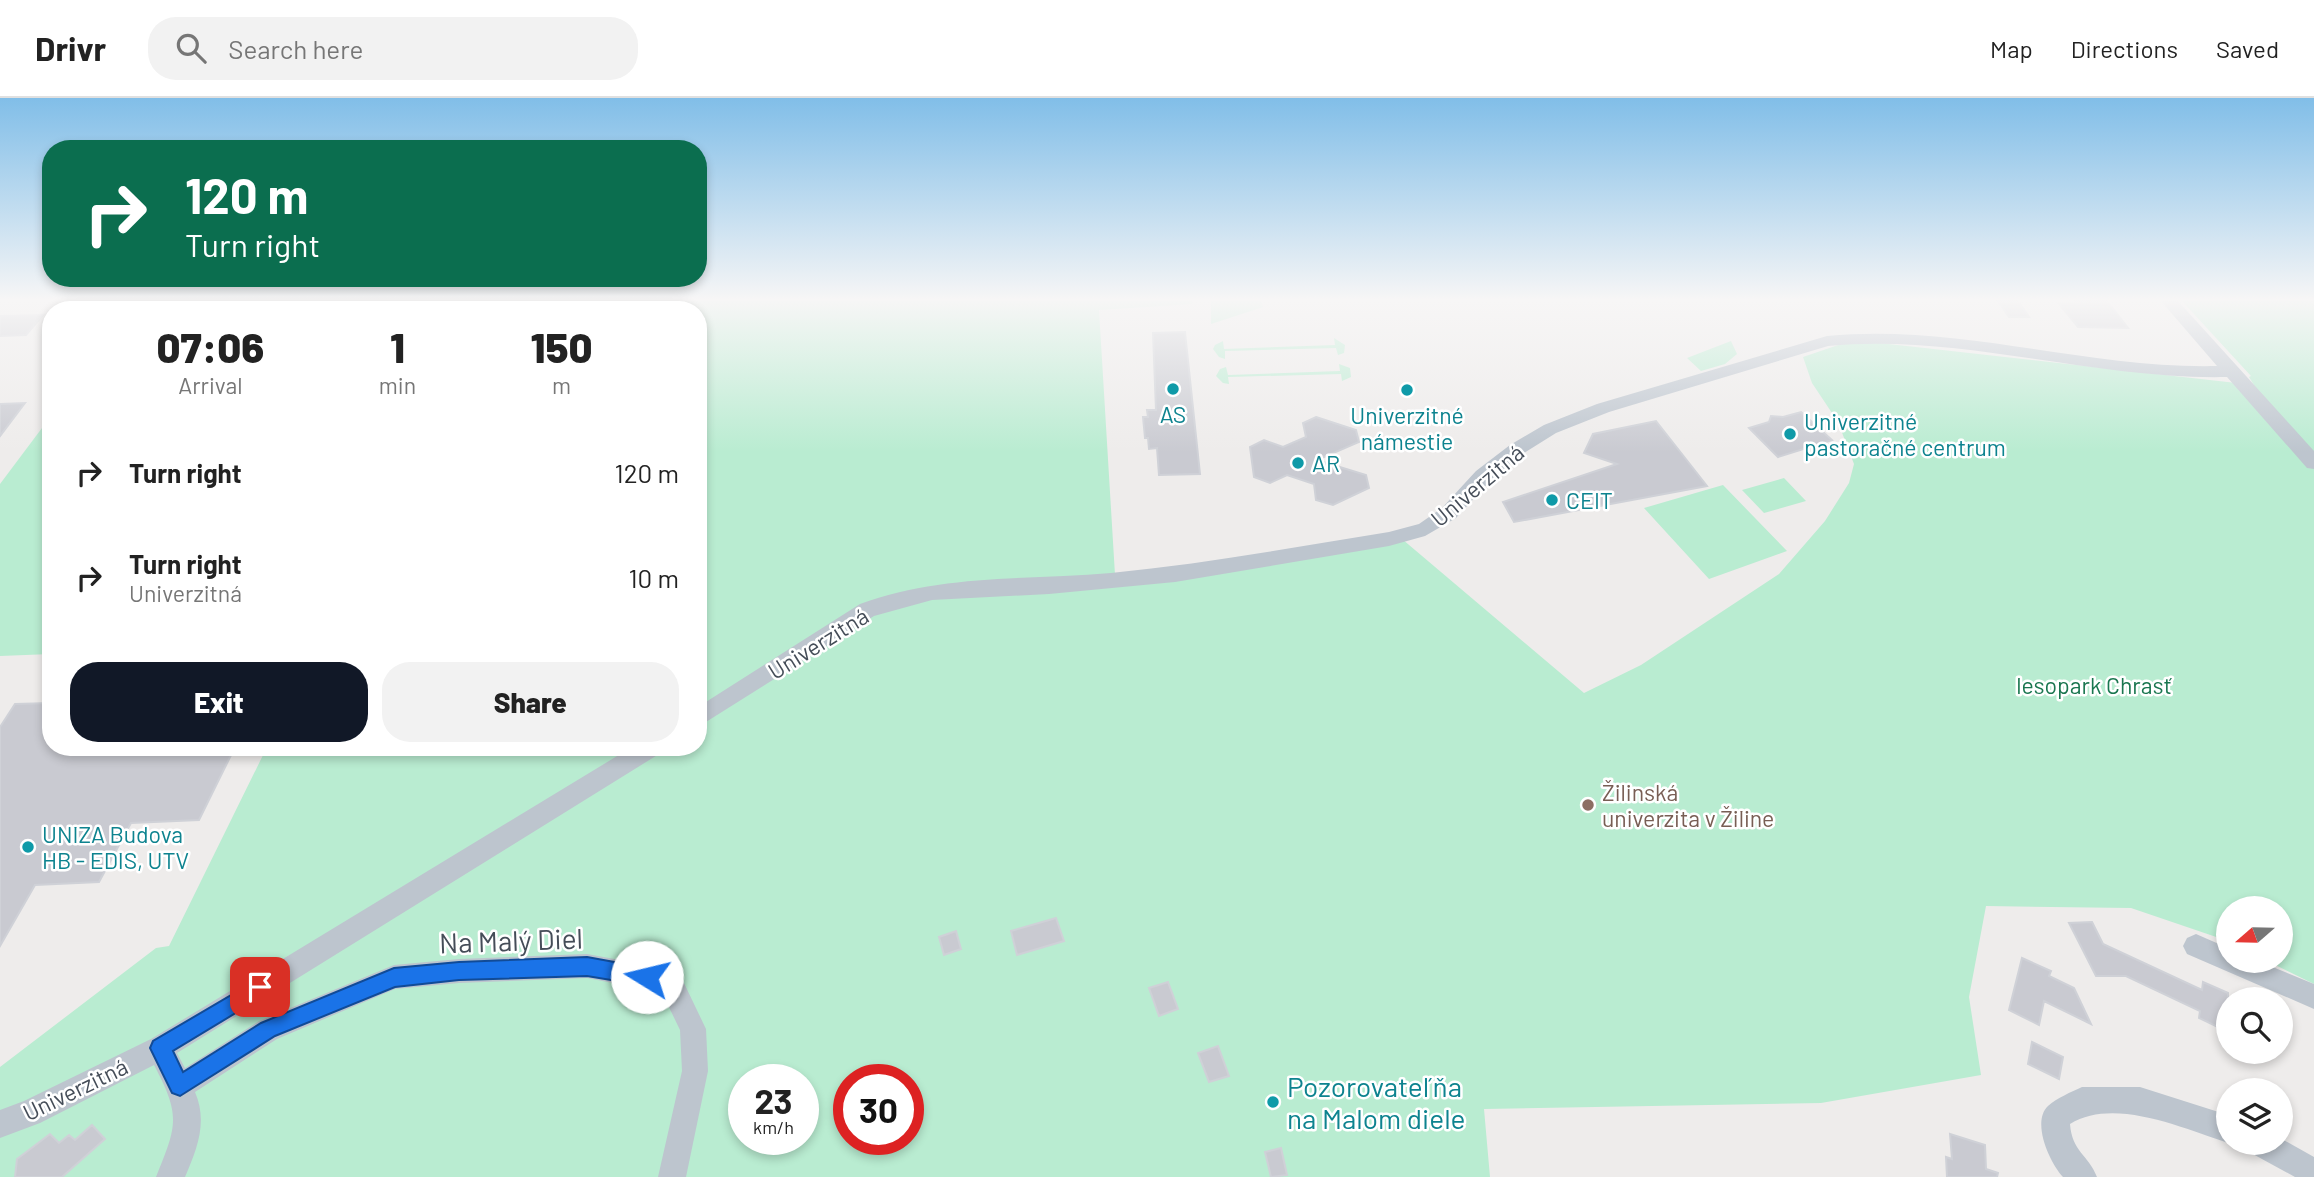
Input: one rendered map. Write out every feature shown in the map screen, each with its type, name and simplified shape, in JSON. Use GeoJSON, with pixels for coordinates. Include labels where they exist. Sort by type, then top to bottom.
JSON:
{"type":"FeatureCollection","features":[{"type":"Feature","properties":{"kind":"street","name":"Univerzitná"},"geometry":{"type":"LineString","coordinates":[[707,712],[867,610],[885,603],[932,592],[1049,586],[1175,574],[1363,544],[1425,528],[1449,513],[1483,476],[1550,429],[1603,408],[1792,351]]}},
{"type":"Feature","properties":{"kind":"street","name":"Univerzitná"},"geometry":{"type":"LineString","coordinates":[[2009,351],[2170,370],[2233,371]]}},
{"type":"Feature","properties":{"kind":"street"},"geometry":{"type":"LineString","coordinates":[[2215,351],[2314,463]]}},
{"type":"Feature","properties":{"kind":"street","name":"Univerzitná"},"geometry":{"type":"LineString","coordinates":[[0,1125],[30,1113],[160,1048],[636,756]]}},
{"type":"Feature","properties":{"kind":"street"},"geometry":{"type":"LineString","coordinates":[[2196,946],[2216,954]]}},
{"type":"Feature","properties":{"kind":"street","name":"Na Malý Diel"},"geometry":{"type":"LineString","coordinates":[[180,1086],[268,1030],[394,977],[459,971],[587,967],[647,977],[674,990],[693,1029],[695,1071],[672,1177]]}},
{"type":"Feature","properties":{"kind":"street"},"geometry":{"type":"LineString","coordinates":[[2259,973],[2314,997]]}},
{"type":"Feature","properties":{"kind":"street"},"geometry":{"type":"LineString","coordinates":[[160,1048],[189,1105],[188,1127],[182,1154],[170,1177]]}},
{"type":"Feature","properties":{"kind":"street"},"geometry":{"type":"LineString","coordinates":[[2083,1177],[2067,1162],[2056,1142],[2056,1117],[2082,1101],[2140,1101],[2216,1125]]}},
{"type":"Feature","properties":{"kind":"street"},"geometry":{"type":"LineString","coordinates":[[2283,1155],[2314,1172]]}},
{"type":"Feature","properties":{"kind":"green space","name":"lesopark Chrasť"},"geometry":{"type":"Polygon","coordinates":[[[707,351],[1101,351],[1115,575],[1402,539],[1584,693],[1641,665],[1779,574],[1825,521],[1849,483],[1854,464],[1838,422],[1812,383],[1803,357],[1820,351],[1954,351],[2254,385],[2249,377],[2251,376],[2228,351],[2314,351],[2314,984],[2292,973],[2293,896],[2216,896],[2216,937],[2131,908],[1986,906],[1969,997],[1981,1075],[1821,1103],[1484,1109],[1490,1177],[0,1177],[0,1067],[156,948],[169,946],[263,756],[707,756],[707,351]]]}},
{"type":"Feature","properties":{"kind":"green space"},"geometry":{"type":"Polygon","coordinates":[[[1215,351],[1225,351],[1225,359],[1215,351]]]}},
{"type":"Feature","properties":{"kind":"green space"},"geometry":{"type":"Polygon","coordinates":[[[1704,351],[1736,351],[1737,354],[1725,364],[1701,371],[1687,358],[1704,351]]]}},
{"type":"Feature","properties":{"kind":"green space"},"geometry":{"type":"Polygon","coordinates":[[[1339,364],[1350,368],[1351,377],[1342,381],[1341,374],[1228,377],[1229,384],[1223,383],[1216,376],[1220,369],[1226,367],[1228,375],[1340,371],[1339,364]]]}},
{"type":"Feature","properties":{"kind":"green space"},"geometry":{"type":"Polygon","coordinates":[[[42,428],[42,654],[0,656],[0,484],[42,428]]]}},
{"type":"Feature","properties":{"kind":"green space"},"geometry":{"type":"Polygon","coordinates":[[[1784,478],[1806,501],[1764,513],[1742,490],[1784,478]]]}},
{"type":"Feature","properties":{"kind":"green space"},"geometry":{"type":"Polygon","coordinates":[[[1723,485],[1787,551],[1709,579],[1644,508],[1723,485]]]}},
{"type":"Feature","properties":{"kind":"building","name":"AS"},"geometry":{"type":"Polygon","coordinates":[[[1154,351],[1187,351],[1200,474],[1159,475],[1157,448],[1149,449],[1143,417],[1148,417],[1147,410],[1156,410],[1154,351]]]}},
{"type":"Feature","properties":{"kind":"building"},"geometry":{"type":"Polygon","coordinates":[[[25,403],[0,436],[0,404],[25,403]]]}},
{"type":"Feature","properties":{"kind":"building","name":"Univerzitné pastoračné centrum"},"geometry":{"type":"Polygon","coordinates":[[[1801,412],[1832,440],[1778,457],[1749,428],[1769,422],[1771,416],[1783,417],[1801,412]]]}},
{"type":"Feature","properties":{"kind":"building","name":"AR"},"geometry":{"type":"Polygon","coordinates":[[[1316,417],[1356,430],[1359,442],[1317,460],[1366,475],[1369,488],[1333,505],[1316,500],[1314,484],[1287,475],[1270,483],[1254,477],[1250,447],[1264,440],[1283,447],[1306,437],[1303,423],[1316,417]]]}},
{"type":"Feature","properties":{"kind":"building"},"geometry":{"type":"Polygon","coordinates":[[[1656,421],[1707,486],[1514,522],[1503,502],[1617,464],[1584,453],[1593,434],[1656,421]]]}},
{"type":"Feature","properties":{"kind":"building"},"geometry":{"type":"Polygon","coordinates":[[[42,703],[42,756],[231,756],[199,820],[131,823],[99,882],[35,885],[0,946],[0,727],[15,704],[42,703]]]}},
{"type":"Feature","properties":{"kind":"building"},"geometry":{"type":"Polygon","coordinates":[[[1056,918],[1064,941],[1017,955],[1011,931],[1056,918]]]}},
{"type":"Feature","properties":{"kind":"building"},"geometry":{"type":"Polygon","coordinates":[[[2092,922],[2103,944],[2202,990],[2203,982],[2216,988],[2216,1026],[2199,1018],[2200,1011],[2126,976],[2096,976],[2069,923],[2092,922]]]}},
{"type":"Feature","properties":{"kind":"building"},"geometry":{"type":"Polygon","coordinates":[[[956,931],[961,949],[944,955],[939,937],[956,931]]]}},
{"type":"Feature","properties":{"kind":"building"},"geometry":{"type":"Polygon","coordinates":[[[2022,958],[2051,971],[2049,976],[2074,988],[2091,1024],[2044,1001],[2039,1025],[2009,1010],[2022,958]]]}},
{"type":"Feature","properties":{"kind":"building"},"geometry":{"type":"Polygon","coordinates":[[[1168,982],[1178,1009],[1159,1016],[1149,988],[1168,982]]]}},
{"type":"Feature","properties":{"kind":"building"},"geometry":{"type":"Polygon","coordinates":[[[2032,1042],[2063,1057],[2059,1079],[2028,1064],[2032,1042]]]}},
{"type":"Feature","properties":{"kind":"building"},"geometry":{"type":"Polygon","coordinates":[[[1218,1046],[1229,1076],[1209,1082],[1198,1053],[1218,1046]]]}},
{"type":"Feature","properties":{"kind":"building"},"geometry":{"type":"Polygon","coordinates":[[[92,1125],[105,1139],[62,1177],[15,1177],[17,1159],[50,1134],[59,1143],[69,1135],[75,1140],[92,1125]]]}},
{"type":"Feature","properties":{"kind":"building"},"geometry":{"type":"Polygon","coordinates":[[[1950,1134],[1985,1145],[1986,1169],[1998,1173],[1997,1177],[1947,1177],[1946,1157],[1952,1159],[1950,1134]]]}},
{"type":"Feature","properties":{"kind":"building"},"geometry":{"type":"Polygon","coordinates":[[[1281,1148],[1287,1175],[1271,1177],[1265,1152],[1281,1148]]]}},
{"type":"Feature","properties":{"kind":"place","name":"AS"},"geometry":{"type":"Point","coordinates":[1173,389]}},
{"type":"Feature","properties":{"kind":"place","name":"Univerzitné námestie"},"geometry":{"type":"Point","coordinates":[1407,390]}},
{"type":"Feature","properties":{"kind":"place","name":"Univerzitné pastoračné centrum"},"geometry":{"type":"Point","coordinates":[1790,434]}},
{"type":"Feature","properties":{"kind":"place","name":"AR"},"geometry":{"type":"Point","coordinates":[1298,463]}},
{"type":"Feature","properties":{"kind":"place","name":"CEIT"},"geometry":{"type":"Point","coordinates":[1552,500]}},
{"type":"Feature","properties":{"kind":"place","name":"Žilinská univerzita v Žiline"},"geometry":{"type":"Point","coordinates":[1588,805]}},
{"type":"Feature","properties":{"kind":"place","name":"UNIZA Budova HB - EDIS, UTV"},"geometry":{"type":"Point","coordinates":[28,847]}},
{"type":"Feature","properties":{"kind":"place","name":"Pozorovateľňa na Malom diele"},"geometry":{"type":"Point","coordinates":[1273,1102]}},
{"type":"Feature","properties":{"kind":"route"},"geometry":{"type":"LineString","coordinates":[[260,987],[160,1048],[180,1086],[268,1030],[394,977],[459,971],[587,967],[647,977]]}}]}
